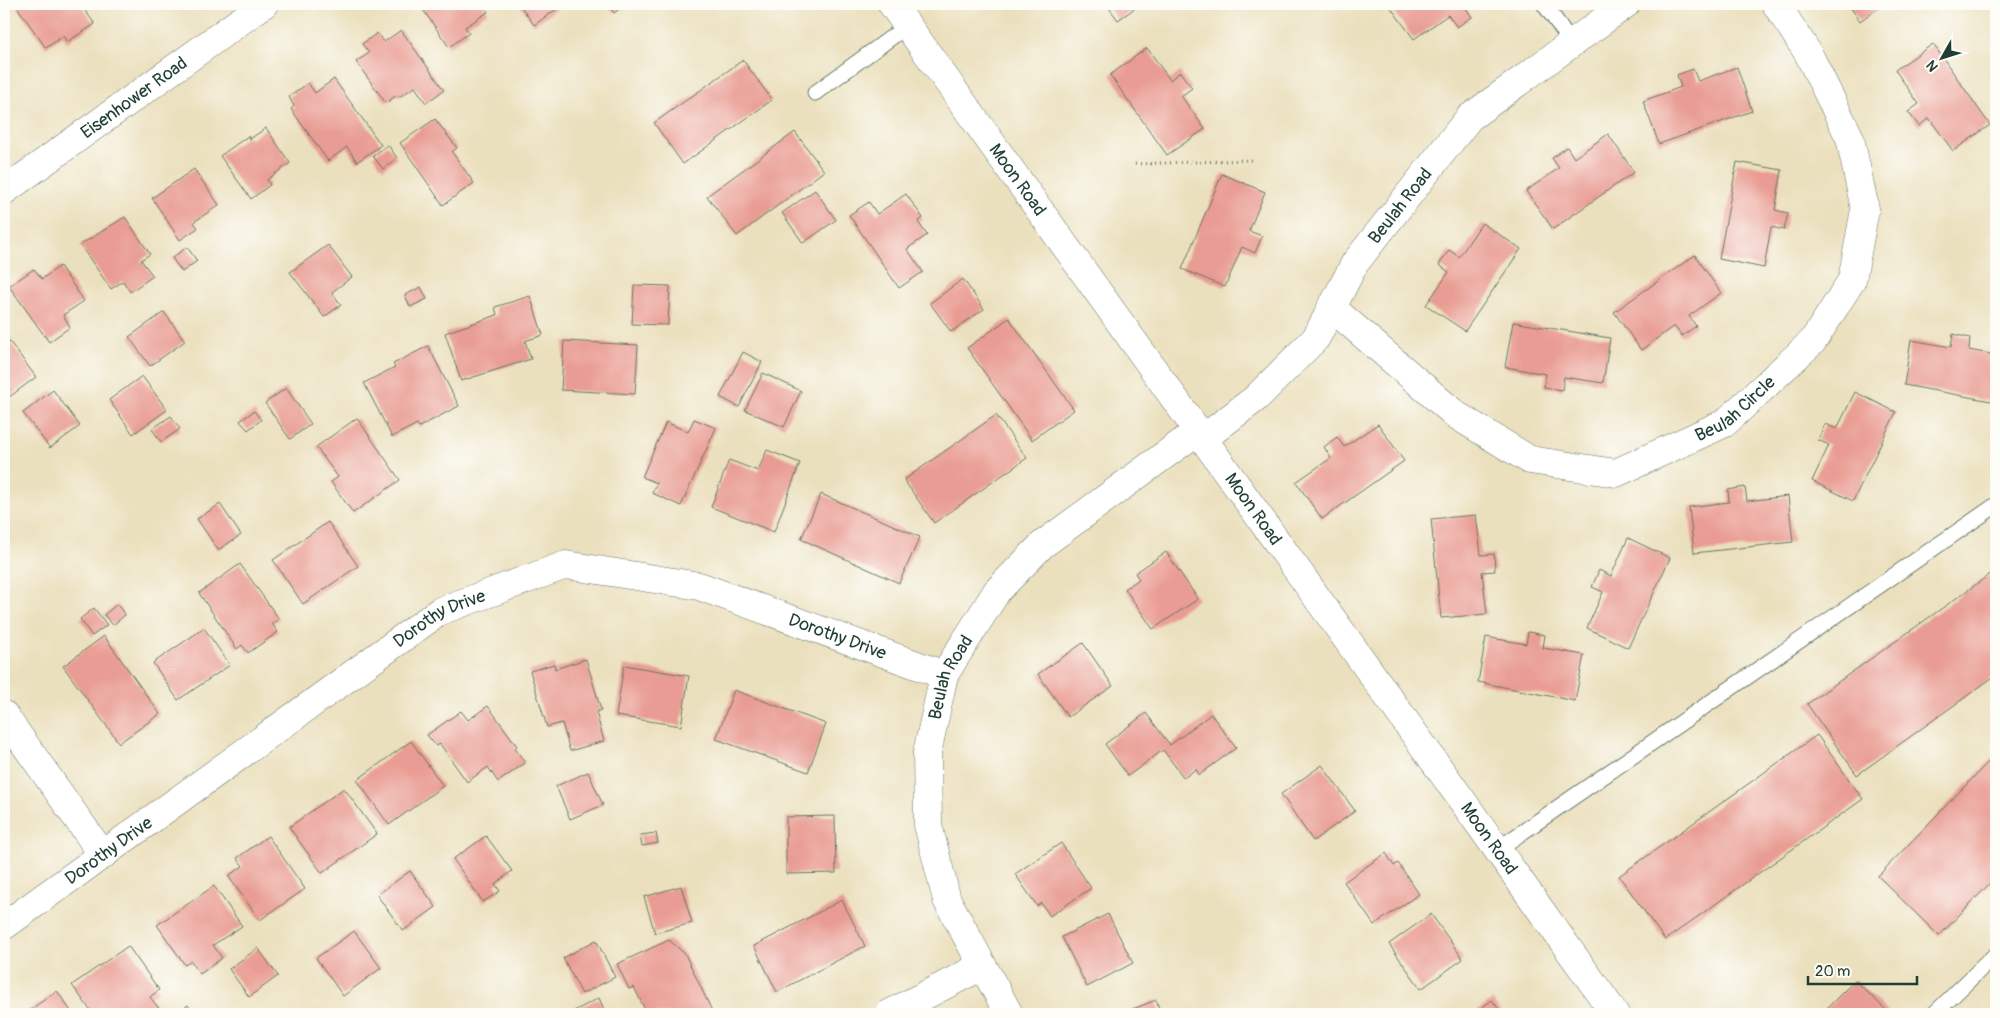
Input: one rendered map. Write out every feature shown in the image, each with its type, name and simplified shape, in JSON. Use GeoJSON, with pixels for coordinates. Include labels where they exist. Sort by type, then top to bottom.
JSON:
{"type":"FeatureCollection","features":[{"type":"Feature","properties":{"kind":"street","name":"Eisenhower Road"},"geometry":{"type":"LineString","coordinates":[[4,191],[264,4]]}},
{"type":"Feature","properties":{"kind":"street","name":"Moon Road"},"geometry":{"type":"LineString","coordinates":[[892,4],[1202,434],[1615,1014]]}},
{"type":"Feature","properties":{"kind":"street","name":"Beulah Road"},"geometry":{"type":"LineString","coordinates":[[1010,1014],[947,900],[928,825],[927,753],[944,675],[997,590],[1042,545],[1256,398],[1316,338],[1355,263],[1469,118],[1626,4]]}},
{"type":"Feature","properties":{"kind":"street","name":"Beulah Circle"},"geometry":{"type":"LineString","coordinates":[[1331,307],[1456,416],[1530,460],[1616,473],[1725,423],[1813,342],[1852,280],[1865,209],[1850,138],[1808,53],[1776,4]]}},
{"type":"Feature","properties":{"kind":"street","name":"Dorothy Drive"},"geometry":{"type":"LineString","coordinates":[[4,926],[440,611],[566,565],[699,586],[944,675]]}},
{"type":"Feature","properties":{"kind":"street"},"geometry":{"type":"LineString","coordinates":[[4,715],[104,855]]}},
{"type":"Feature","properties":{"kind":"street"},"geometry":{"type":"LineString","coordinates":[[889,1014],[982,966]]}},
{"type":"Feature","properties":{"kind":"lane"},"geometry":{"type":"LineString","coordinates":[[1544,4],[1572,42]]}},
{"type":"Feature","properties":{"kind":"lane"},"geometry":{"type":"LineString","coordinates":[[816,93],[907,26]]}},
{"type":"Feature","properties":{"kind":"lane"},"geometry":{"type":"LineString","coordinates":[[1498,849],[1996,505]]}},
{"type":"Feature","properties":{"kind":"lane"},"geometry":{"type":"LineString","coordinates":[[1934,1014],[1996,954]]}},
{"type":"Feature","properties":{"kind":"path"},"geometry":{"type":"LineString","coordinates":[[1135,164],[1251,160]]}},
{"type":"Feature","properties":{"kind":"building"},"geometry":{"type":"Polygon","coordinates":[[[15,4],[80,4],[95,24],[67,42],[63,36],[46,48],[15,4]]]}},
{"type":"Feature","properties":{"kind":"building"},"geometry":{"type":"Polygon","coordinates":[[[419,4],[482,4],[488,12],[465,27],[469,33],[449,47],[419,4]]]}},
{"type":"Feature","properties":{"kind":"building"},"geometry":{"type":"Polygon","coordinates":[[[519,4],[564,4],[534,25],[519,4]]]}},
{"type":"Feature","properties":{"kind":"building"},"geometry":{"type":"Polygon","coordinates":[[[607,4],[626,4],[614,13],[607,4]]]}},
{"type":"Feature","properties":{"kind":"building"},"geometry":{"type":"Polygon","coordinates":[[[1106,4],[1141,4],[1118,20],[1106,4]]]}},
{"type":"Feature","properties":{"kind":"building"},"geometry":{"type":"Polygon","coordinates":[[[1388,4],[1463,4],[1472,17],[1457,27],[1448,15],[1414,39],[1388,4]]]}},
{"type":"Feature","properties":{"kind":"building"},"geometry":{"type":"Polygon","coordinates":[[[1848,4],[1884,4],[1860,21],[1848,4]]]}},
{"type":"Feature","properties":{"kind":"building"},"geometry":{"type":"Polygon","coordinates":[[[401,30],[444,90],[426,103],[415,87],[399,97],[397,95],[386,103],[356,62],[369,53],[362,44],[377,33],[384,42],[401,30]]]}},
{"type":"Feature","properties":{"kind":"building"},"geometry":{"type":"Polygon","coordinates":[[[1933,44],[1990,125],[1953,151],[1929,118],[1919,126],[1908,112],[1919,104],[1895,70],[1933,44]]]}},
{"type":"Feature","properties":{"kind":"building"},"geometry":{"type":"Polygon","coordinates":[[[1147,48],[1170,80],[1180,72],[1192,88],[1181,96],[1205,129],[1167,155],[1110,75],[1147,48]]]}},
{"type":"Feature","properties":{"kind":"building"},"geometry":{"type":"Polygon","coordinates":[[[743,60],[772,100],[683,164],[654,123],[743,60]]]}},
{"type":"Feature","properties":{"kind":"building"},"geometry":{"type":"Polygon","coordinates":[[[1737,67],[1752,111],[1659,144],[1643,101],[1681,87],[1677,75],[1693,69],[1698,81],[1737,67]]]}},
{"type":"Feature","properties":{"kind":"building"},"geometry":{"type":"Polygon","coordinates":[[[334,79],[381,145],[357,162],[347,147],[328,161],[291,109],[294,106],[289,97],[308,83],[315,93],[334,79]]]}},
{"type":"Feature","properties":{"kind":"building"},"geometry":{"type":"Polygon","coordinates":[[[435,119],[457,148],[452,152],[474,183],[443,205],[400,143],[435,119]]]}},
{"type":"Feature","properties":{"kind":"building"},"geometry":{"type":"Polygon","coordinates":[[[266,128],[290,163],[267,180],[270,185],[251,199],[220,156],[248,136],[250,139],[266,128]]]}},
{"type":"Feature","properties":{"kind":"building"},"geometry":{"type":"Polygon","coordinates":[[[795,132],[824,171],[737,236],[707,196],[795,132]]]}},
{"type":"Feature","properties":{"kind":"building"},"geometry":{"type":"Polygon","coordinates":[[[1608,134],[1634,172],[1553,229],[1526,191],[1559,168],[1552,158],[1567,147],[1574,158],[1608,134]]]}},
{"type":"Feature","properties":{"kind":"building"},"geometry":{"type":"Polygon","coordinates":[[[388,145],[397,158],[383,169],[373,156],[388,145]]]}},
{"type":"Feature","properties":{"kind":"building"},"geometry":{"type":"Polygon","coordinates":[[[1737,162],[1782,170],[1775,210],[1788,213],[1784,230],[1771,227],[1764,268],[1719,259],[1737,162]]]}},
{"type":"Feature","properties":{"kind":"building"},"geometry":{"type":"Polygon","coordinates":[[[194,169],[219,205],[194,222],[198,228],[180,240],[152,198],[194,169]]]}},
{"type":"Feature","properties":{"kind":"building"},"geometry":{"type":"Polygon","coordinates":[[[1222,174],[1265,192],[1249,231],[1262,236],[1255,253],[1242,247],[1225,287],[1182,269],[1222,174]]]}},
{"type":"Feature","properties":{"kind":"building"},"geometry":{"type":"Polygon","coordinates":[[[815,190],[836,220],[803,243],[782,213],[815,190]]]}},
{"type":"Feature","properties":{"kind":"building"},"geometry":{"type":"Polygon","coordinates":[[[906,194],[923,218],[918,222],[927,235],[907,249],[923,272],[899,288],[849,215],[869,202],[877,214],[906,194]]]}},
{"type":"Feature","properties":{"kind":"building"},"geometry":{"type":"Polygon","coordinates":[[[125,217],[150,254],[141,260],[153,276],[130,292],[123,281],[111,289],[80,245],[125,217]]]}},
{"type":"Feature","properties":{"kind":"building"},"geometry":{"type":"Polygon","coordinates":[[[1482,223],[1521,249],[1465,331],[1426,305],[1449,272],[1439,265],[1449,250],[1459,257],[1482,223]]]}},
{"type":"Feature","properties":{"kind":"building"},"geometry":{"type":"Polygon","coordinates":[[[328,245],[352,277],[332,292],[341,305],[324,317],[290,272],[328,245]]]}},
{"type":"Feature","properties":{"kind":"building"},"geometry":{"type":"Polygon","coordinates":[[[187,247],[197,261],[182,272],[172,258],[187,247]]]}},
{"type":"Feature","properties":{"kind":"building"},"geometry":{"type":"Polygon","coordinates":[[[1695,255],[1721,293],[1689,316],[1696,326],[1682,336],[1674,326],[1641,350],[1614,312],[1695,255]]]}},
{"type":"Feature","properties":{"kind":"building"},"geometry":{"type":"Polygon","coordinates":[[[60,266],[84,301],[63,315],[70,327],[49,342],[9,286],[34,269],[42,279],[60,266]]]}},
{"type":"Feature","properties":{"kind":"building"},"geometry":{"type":"Polygon","coordinates":[[[963,279],[984,309],[951,332],[930,303],[963,279]]]}},
{"type":"Feature","properties":{"kind":"building"},"geometry":{"type":"Polygon","coordinates":[[[634,285],[670,286],[668,325],[632,324],[634,285]]]}},
{"type":"Feature","properties":{"kind":"building"},"geometry":{"type":"Polygon","coordinates":[[[421,287],[427,299],[410,307],[405,295],[421,287]]]}},
{"type":"Feature","properties":{"kind":"building"},"geometry":{"type":"Polygon","coordinates":[[[530,296],[543,335],[525,341],[531,359],[461,381],[445,333],[497,315],[495,307],[530,296]]]}},
{"type":"Feature","properties":{"kind":"building"},"geometry":{"type":"Polygon","coordinates":[[[164,312],[185,341],[150,366],[129,337],[164,312]]]}},
{"type":"Feature","properties":{"kind":"building"},"geometry":{"type":"Polygon","coordinates":[[[1009,318],[1074,410],[1032,440],[967,348],[1009,318]]]}},
{"type":"Feature","properties":{"kind":"building"},"geometry":{"type":"Polygon","coordinates":[[[1513,322],[1610,338],[1603,383],[1564,377],[1562,390],[1544,387],[1546,374],[1505,367],[1513,322]]]}},
{"type":"Feature","properties":{"kind":"building"},"geometry":{"type":"Polygon","coordinates":[[[4,334],[36,377],[4,401],[4,334]]]}},
{"type":"Feature","properties":{"kind":"building"},"geometry":{"type":"Polygon","coordinates":[[[1953,334],[1970,338],[1969,350],[1996,355],[1996,402],[1904,385],[1911,340],[1951,347],[1953,334]]]}},
{"type":"Feature","properties":{"kind":"building"},"geometry":{"type":"Polygon","coordinates":[[[564,341],[638,345],[635,394],[561,390],[564,341]]]}},
{"type":"Feature","properties":{"kind":"building"},"geometry":{"type":"Polygon","coordinates":[[[428,346],[459,406],[419,427],[417,424],[392,437],[364,383],[395,367],[393,364],[428,346]]]}},
{"type":"Feature","properties":{"kind":"building"},"geometry":{"type":"Polygon","coordinates":[[[743,352],[762,362],[739,407],[720,397],[743,352]]]}},
{"type":"Feature","properties":{"kind":"building"},"geometry":{"type":"Polygon","coordinates":[[[763,373],[801,391],[784,427],[745,410],[763,373]]]}},
{"type":"Feature","properties":{"kind":"building"},"geometry":{"type":"Polygon","coordinates":[[[142,376],[167,410],[133,434],[109,400],[142,376]]]}},
{"type":"Feature","properties":{"kind":"building"},"geometry":{"type":"Polygon","coordinates":[[[286,388],[311,424],[290,439],[265,403],[286,388]]]}},
{"type":"Feature","properties":{"kind":"building"},"geometry":{"type":"Polygon","coordinates":[[[53,390],[80,426],[50,448],[23,413],[53,390]]]}},
{"type":"Feature","properties":{"kind":"building"},"geometry":{"type":"Polygon","coordinates":[[[1855,392],[1896,412],[1853,501],[1812,481],[1829,445],[1818,440],[1825,424],[1837,429],[1855,392]]]}},
{"type":"Feature","properties":{"kind":"building"},"geometry":{"type":"Polygon","coordinates":[[[254,411],[261,420],[248,430],[240,421],[254,411]]]}},
{"type":"Feature","properties":{"kind":"building"},"geometry":{"type":"Polygon","coordinates":[[[996,415],[1027,458],[934,523],[904,480],[996,415]]]}},
{"type":"Feature","properties":{"kind":"building"},"geometry":{"type":"Polygon","coordinates":[[[171,416],[180,429],[161,442],[152,429],[171,416]]]}},
{"type":"Feature","properties":{"kind":"building"},"geometry":{"type":"Polygon","coordinates":[[[357,418],[400,480],[353,513],[331,482],[338,477],[316,447],[357,418]]]}},
{"type":"Feature","properties":{"kind":"building"},"geometry":{"type":"Polygon","coordinates":[[[694,419],[716,428],[681,506],[652,493],[657,483],[642,477],[666,422],[688,432],[694,419]]]}},
{"type":"Feature","properties":{"kind":"building"},"geometry":{"type":"Polygon","coordinates":[[[1378,424],[1404,461],[1322,519],[1296,482],[1331,458],[1324,447],[1337,437],[1344,447],[1378,424]]]}},
{"type":"Feature","properties":{"kind":"building"},"geometry":{"type":"Polygon","coordinates":[[[767,450],[800,463],[774,532],[711,507],[729,460],[758,471],[767,450]]]}},
{"type":"Feature","properties":{"kind":"building"},"geometry":{"type":"Polygon","coordinates":[[[1745,487],[1747,501],[1788,496],[1793,542],[1694,553],[1689,507],[1729,502],[1728,490],[1745,487]]]}},
{"type":"Feature","properties":{"kind":"building"},"geometry":{"type":"Polygon","coordinates":[[[821,494],[920,537],[899,583],[801,539],[821,494]]]}},
{"type":"Feature","properties":{"kind":"building"},"geometry":{"type":"Polygon","coordinates":[[[220,504],[241,535],[218,550],[197,519],[220,504]]]}},
{"type":"Feature","properties":{"kind":"building"},"geometry":{"type":"Polygon","coordinates":[[[1476,515],[1481,555],[1494,554],[1495,571],[1482,572],[1487,614],[1441,618],[1431,519],[1476,515]]]}},
{"type":"Feature","properties":{"kind":"building"},"geometry":{"type":"Polygon","coordinates":[[[328,522],[358,566],[303,604],[273,560],[328,522]]]}},
{"type":"Feature","properties":{"kind":"building"},"geometry":{"type":"Polygon","coordinates":[[[1628,538],[1670,558],[1628,648],[1587,628],[1603,592],[1592,587],[1599,570],[1611,576],[1628,538]]]}},
{"type":"Feature","properties":{"kind":"building"},"geometry":{"type":"Polygon","coordinates":[[[1166,552],[1198,599],[1153,629],[1125,589],[1139,579],[1135,573],[1166,552]]]}},
{"type":"Feature","properties":{"kind":"building"},"geometry":{"type":"Polygon","coordinates":[[[240,564],[279,619],[272,624],[278,632],[248,653],[242,645],[237,649],[199,593],[240,564]]]}},
{"type":"Feature","properties":{"kind":"building"},"geometry":{"type":"Polygon","coordinates":[[[1996,570],[1996,675],[1857,775],[1807,704],[1996,570]]]}},
{"type":"Feature","properties":{"kind":"building"},"geometry":{"type":"Polygon","coordinates":[[[117,604],[125,615],[113,625],[104,615],[117,604]]]}},
{"type":"Feature","properties":{"kind":"building"},"geometry":{"type":"Polygon","coordinates":[[[94,608],[107,625],[92,636],[80,619],[94,608]]]}},
{"type":"Feature","properties":{"kind":"building"},"geometry":{"type":"Polygon","coordinates":[[[204,628],[230,665],[178,700],[153,663],[204,628]]]}},
{"type":"Feature","properties":{"kind":"building"},"geometry":{"type":"Polygon","coordinates":[[[1528,632],[1545,635],[1543,648],[1584,655],[1575,701],[1478,682],[1486,637],[1526,644],[1528,632]]]}},
{"type":"Feature","properties":{"kind":"building"},"geometry":{"type":"Polygon","coordinates":[[[104,636],[160,714],[119,743],[63,666],[104,636]]]}},
{"type":"Feature","properties":{"kind":"building"},"geometry":{"type":"Polygon","coordinates":[[[1083,643],[1113,686],[1068,717],[1038,674],[1083,643]]]}},
{"type":"Feature","properties":{"kind":"building"},"geometry":{"type":"Polygon","coordinates":[[[586,659],[601,710],[596,712],[604,741],[570,751],[562,723],[547,727],[530,671],[554,664],[555,669],[586,659]]]}},
{"type":"Feature","properties":{"kind":"building"},"geometry":{"type":"Polygon","coordinates":[[[624,665],[689,676],[681,726],[616,716],[624,665]]]}},
{"type":"Feature","properties":{"kind":"building"},"geometry":{"type":"Polygon","coordinates":[[[734,690],[826,724],[808,772],[716,739],[734,690]]]}},
{"type":"Feature","properties":{"kind":"building"},"geometry":{"type":"Polygon","coordinates":[[[488,706],[517,746],[515,748],[525,763],[498,782],[488,767],[467,782],[440,744],[436,746],[427,735],[461,711],[468,720],[488,706]]]}},
{"type":"Feature","properties":{"kind":"building"},"geometry":{"type":"Polygon","coordinates":[[[1146,713],[1170,745],[1211,714],[1236,748],[1199,775],[1196,769],[1184,778],[1163,750],[1128,776],[1105,744],[1146,713]]]}},
{"type":"Feature","properties":{"kind":"building"},"geometry":{"type":"Polygon","coordinates":[[[1817,735],[1863,799],[1665,940],[1619,876],[1817,735]]]}},
{"type":"Feature","properties":{"kind":"building"},"geometry":{"type":"Polygon","coordinates":[[[411,741],[443,786],[389,825],[357,780],[411,741]]]}},
{"type":"Feature","properties":{"kind":"building"},"geometry":{"type":"Polygon","coordinates":[[[1996,754],[1996,877],[1939,936],[1878,876],[1996,754]]]}},
{"type":"Feature","properties":{"kind":"building"},"geometry":{"type":"Polygon","coordinates":[[[1322,765],[1355,811],[1313,841],[1281,794],[1322,765]]]}},
{"type":"Feature","properties":{"kind":"building"},"geometry":{"type":"Polygon","coordinates":[[[588,772],[603,805],[570,819],[556,786],[588,772]]]}},
{"type":"Feature","properties":{"kind":"building"},"geometry":{"type":"Polygon","coordinates":[[[344,788],[377,834],[322,873],[289,827],[344,788]]]}},
{"type":"Feature","properties":{"kind":"building"},"geometry":{"type":"Polygon","coordinates":[[[835,816],[836,873],[786,874],[786,817],[835,816]]]}},
{"type":"Feature","properties":{"kind":"building"},"geometry":{"type":"Polygon","coordinates":[[[656,833],[658,843],[642,846],[640,835],[656,833]]]}},
{"type":"Feature","properties":{"kind":"building"},"geometry":{"type":"Polygon","coordinates":[[[268,836],[305,889],[260,920],[228,876],[243,866],[237,858],[268,836]]]}},
{"type":"Feature","properties":{"kind":"building"},"geometry":{"type":"Polygon","coordinates":[[[486,836],[512,871],[495,884],[500,891],[483,902],[453,859],[486,836]]]}},
{"type":"Feature","properties":{"kind":"building"},"geometry":{"type":"Polygon","coordinates":[[[1061,843],[1091,888],[1050,916],[1041,903],[1037,906],[1015,874],[1061,843]]]}},
{"type":"Feature","properties":{"kind":"building"},"geometry":{"type":"Polygon","coordinates":[[[1386,853],[1394,866],[1398,863],[1419,894],[1374,925],[1344,882],[1386,853]]]}},
{"type":"Feature","properties":{"kind":"building"},"geometry":{"type":"Polygon","coordinates":[[[410,871],[436,907],[403,931],[377,895],[410,871]]]}},
{"type":"Feature","properties":{"kind":"building"},"geometry":{"type":"Polygon","coordinates":[[[214,886],[242,926],[213,945],[222,958],[200,974],[191,961],[185,965],[157,925],[214,886]]]}},
{"type":"Feature","properties":{"kind":"building"},"geometry":{"type":"Polygon","coordinates":[[[681,886],[692,923],[655,933],[644,897],[681,886]]]}},
{"type":"Feature","properties":{"kind":"building"},"geometry":{"type":"Polygon","coordinates":[[[842,900],[865,946],[777,992],[754,946],[842,900]]]}},
{"type":"Feature","properties":{"kind":"building"},"geometry":{"type":"Polygon","coordinates":[[[1108,914],[1133,963],[1087,987],[1062,937],[1108,914]]]}},
{"type":"Feature","properties":{"kind":"building"},"geometry":{"type":"Polygon","coordinates":[[[1431,914],[1463,959],[1421,989],[1389,944],[1431,914]]]}},
{"type":"Feature","properties":{"kind":"building"},"geometry":{"type":"Polygon","coordinates":[[[354,931],[381,968],[343,996],[316,958],[354,931]]]}},
{"type":"Feature","properties":{"kind":"building"},"geometry":{"type":"Polygon","coordinates":[[[596,940],[615,977],[582,994],[563,958],[596,940]]]}},
{"type":"Feature","properties":{"kind":"building"},"geometry":{"type":"Polygon","coordinates":[[[669,940],[685,954],[713,1013],[647,1014],[634,987],[629,989],[617,964],[669,940]]]}},
{"type":"Feature","properties":{"kind":"building"},"geometry":{"type":"Polygon","coordinates":[[[128,946],[159,990],[150,997],[160,1010],[154,1014],[93,1014],[72,985],[128,946]]]}},
{"type":"Feature","properties":{"kind":"building"},"geometry":{"type":"Polygon","coordinates":[[[258,948],[278,976],[249,997],[229,969],[258,948]]]}},
{"type":"Feature","properties":{"kind":"building"},"geometry":{"type":"Polygon","coordinates":[[[1855,980],[1890,1014],[1821,1014],[1855,980]]]}},
{"type":"Feature","properties":{"kind":"building"},"geometry":{"type":"Polygon","coordinates":[[[57,991],[73,1014],[24,1014],[57,991]]]}},
{"type":"Feature","properties":{"kind":"building"},"geometry":{"type":"Polygon","coordinates":[[[599,998],[606,1014],[576,1014],[574,1011],[599,998]]]}},
{"type":"Feature","properties":{"kind":"building"},"geometry":{"type":"Polygon","coordinates":[[[1156,1000],[1161,1014],[1120,1014],[1156,1000]]]}},
{"type":"Feature","properties":{"kind":"building"},"geometry":{"type":"Polygon","coordinates":[[[1492,1000],[1502,1014],[1473,1014],[1492,1000]]]}},
{"type":"Feature","properties":{"kind":"building"},"geometry":{"type":"Polygon","coordinates":[[[188,1005],[194,1014],[176,1014],[188,1005]]]}},
{"type":"Feature","properties":{"kind":"building"},"geometry":{"type":"Polygon","coordinates":[[[614,1009],[617,1014],[606,1014],[614,1009]]]}}]}
